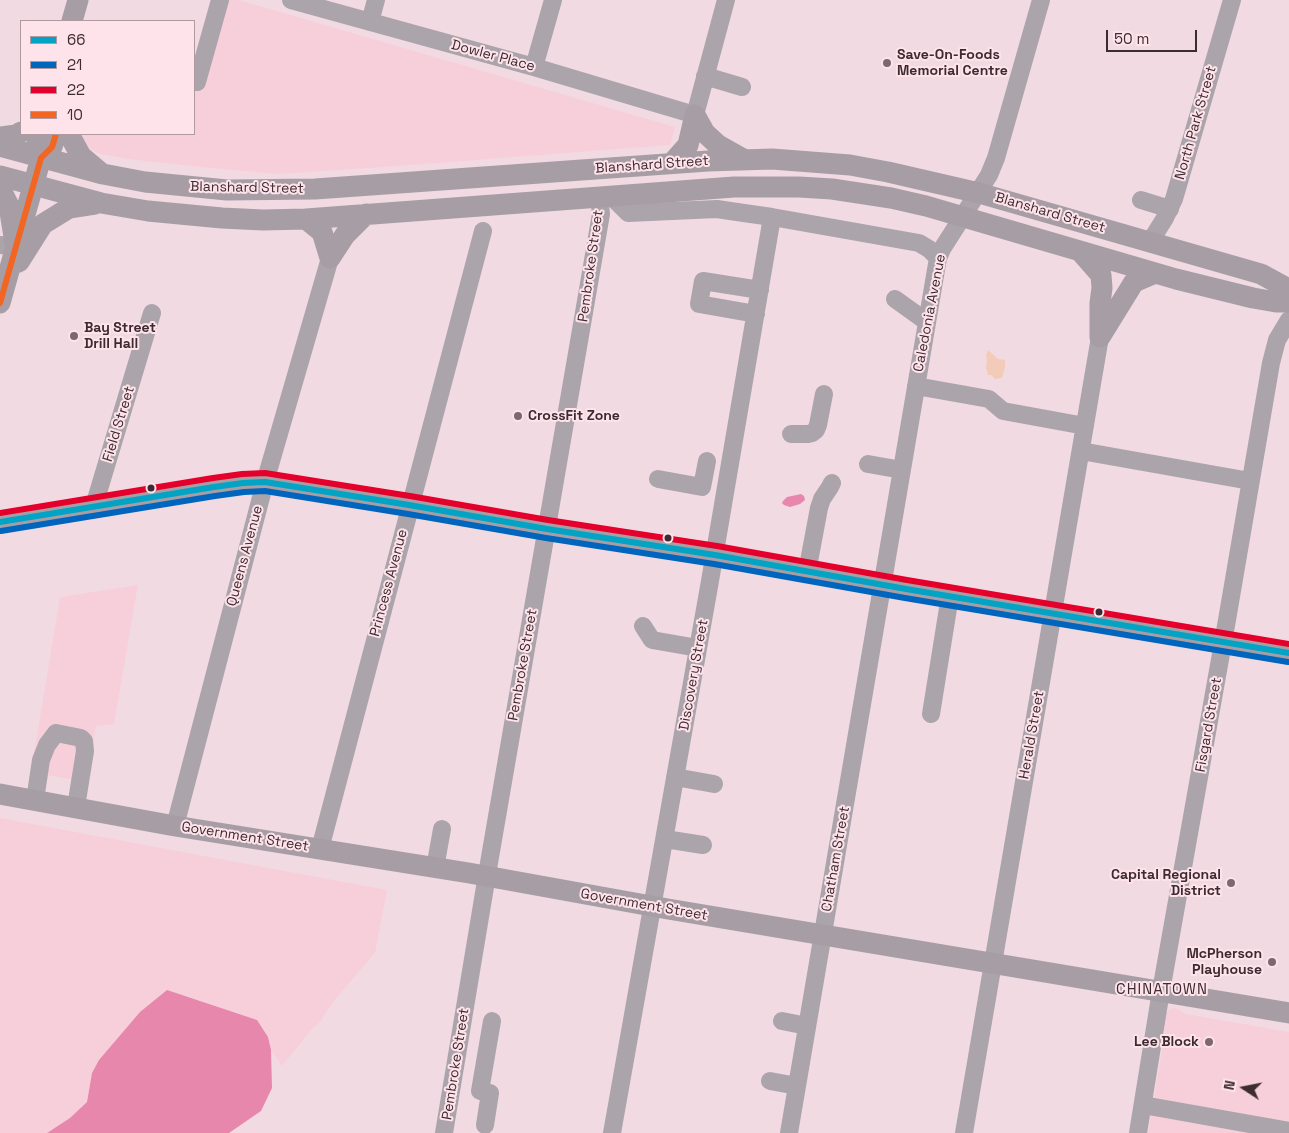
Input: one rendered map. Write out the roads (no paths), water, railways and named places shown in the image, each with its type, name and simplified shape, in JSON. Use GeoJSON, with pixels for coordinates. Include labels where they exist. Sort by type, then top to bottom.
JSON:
{"type":"FeatureCollection","features":[{"type":"Feature","properties":{"kind":"main road"},"geometry":{"type":"LineString","coordinates":[[72,20],[78,0]]}},
{"type":"Feature","properties":{"kind":"main road"},"geometry":{"type":"LineString","coordinates":[[86,20],[92,0]]}},
{"type":"Feature","properties":{"kind":"main road"},"geometry":{"type":"LineString","coordinates":[[695,115],[705,132],[718,145],[743,159]]}},
{"type":"Feature","properties":{"kind":"main road"},"geometry":{"type":"LineString","coordinates":[[672,163],[688,145],[695,115]]}},
{"type":"Feature","properties":{"kind":"main road"},"geometry":{"type":"LineString","coordinates":[[0,137],[20,133]]}},
{"type":"Feature","properties":{"kind":"main road"},"geometry":{"type":"LineString","coordinates":[[8,246],[34,186],[41,158],[37,143],[40,135]]}},
{"type":"Feature","properties":{"kind":"main road"},"geometry":{"type":"LineString","coordinates":[[41,158],[52,147],[56,135]]}},
{"type":"Feature","properties":{"kind":"main road"},"geometry":{"type":"LineString","coordinates":[[70,135],[81,156],[103,174]]}},
{"type":"Feature","properties":{"kind":"main road","name":"Blanshard Street"},"geometry":{"type":"LineString","coordinates":[[0,146],[103,174],[145,182],[226,190],[272,191],[315,189],[743,159],[772,159],[850,165],[979,193],[1150,242],[1261,274],[1289,291]]}},
{"type":"Feature","properties":{"kind":"main road"},"geometry":{"type":"LineString","coordinates":[[572,171],[605,196]]}},
{"type":"Feature","properties":{"kind":"main road","name":"Blanshard Street"},"geometry":{"type":"LineString","coordinates":[[0,176],[101,202],[148,211],[263,220],[734,187],[798,187],[848,191],[926,206],[1155,273],[1253,298],[1289,302]]}},
{"type":"Feature","properties":{"kind":"main road"},"geometry":{"type":"LineString","coordinates":[[0,188],[9,206],[8,246],[3,293]]}},
{"type":"Feature","properties":{"kind":"main road"},"geometry":{"type":"LineString","coordinates":[[3,293],[43,224],[69,208],[101,202]]}},
{"type":"Feature","properties":{"kind":"main road"},"geometry":{"type":"LineString","coordinates":[[330,258],[345,235],[366,214]]}},
{"type":"Feature","properties":{"kind":"main road"},"geometry":{"type":"LineString","coordinates":[[306,218],[322,232],[330,258]]}},
{"type":"Feature","properties":{"kind":"main road"},"geometry":{"type":"LineString","coordinates":[[1080,251],[1101,275],[1100,338]]}},
{"type":"Feature","properties":{"kind":"main road"},"geometry":{"type":"LineString","coordinates":[[1100,338],[1134,282],[1155,273]]}},
{"type":"Feature","properties":{"kind":"main road"},"geometry":{"type":"LineString","coordinates":[[1,521],[243,483],[265,482],[715,555],[1289,653]]}},
{"type":"Feature","properties":{"kind":"main road","name":"Government Street"},"geometry":{"type":"LineString","coordinates":[[0,794],[175,826],[487,876],[653,907],[1289,1013]]}},
{"type":"Feature","properties":{"kind":"street"},"geometry":{"type":"LineString","coordinates":[[195,82],[197,82],[220,0]]}},
{"type":"Feature","properties":{"kind":"street","name":"Dowler Place"},"geometry":{"type":"LineString","coordinates":[[291,0],[534,67],[695,115]]}},
{"type":"Feature","properties":{"kind":"street"},"geometry":{"type":"LineString","coordinates":[[370,22],[376,0]]}},
{"type":"Feature","properties":{"kind":"street"},"geometry":{"type":"LineString","coordinates":[[534,67],[553,0]]}},
{"type":"Feature","properties":{"kind":"street"},"geometry":{"type":"LineString","coordinates":[[695,115],[726,0]]}},
{"type":"Feature","properties":{"kind":"street","name":"Caledonia Avenue"},"geometry":{"type":"LineString","coordinates":[[882,585],[938,258],[979,193],[996,158],[1041,0]]}},
{"type":"Feature","properties":{"kind":"street","name":"North Park Street"},"geometry":{"type":"LineString","coordinates":[[1150,242],[1174,199],[1232,0]]}},
{"type":"Feature","properties":{"kind":"street"},"geometry":{"type":"LineString","coordinates":[[705,76],[742,87]]}},
{"type":"Feature","properties":{"kind":"street","name":"Blanshard Street"},"geometry":{"type":"LineString","coordinates":[[605,196],[628,213],[717,209],[919,243],[938,258]]}},
{"type":"Feature","properties":{"kind":"street","name":"Pembroke Street"},"geometry":{"type":"LineString","coordinates":[[444,1133],[546,529],[605,196]]}},
{"type":"Feature","properties":{"kind":"street"},"geometry":{"type":"LineString","coordinates":[[1141,200],[1170,209]]}},
{"type":"Feature","properties":{"kind":"street","name":"Discovery Street"},"geometry":{"type":"LineString","coordinates":[[612,1133],[715,555],[772,217]]}},
{"type":"Feature","properties":{"kind":"street","name":"Princess Avenue"},"geometry":{"type":"LineString","coordinates":[[320,849],[482,231]]}},
{"type":"Feature","properties":{"kind":"street","name":"Queens Avenue"},"geometry":{"type":"LineString","coordinates":[[175,826],[265,482],[330,258]]}},
{"type":"Feature","properties":{"kind":"street"},"geometry":{"type":"LineString","coordinates":[[756,314],[700,304],[703,281],[760,290]]}},
{"type":"Feature","properties":{"kind":"street"},"geometry":{"type":"LineString","coordinates":[[895,299],[927,322]]}},
{"type":"Feature","properties":{"kind":"street","name":"Field Street"},"geometry":{"type":"LineString","coordinates":[[94,506],[152,313]]}},
{"type":"Feature","properties":{"kind":"street","name":"Fisgard Street"},"geometry":{"type":"LineString","coordinates":[[1138,1133],[1161,991],[1224,642],[1271,363],[1277,340],[1289,320]]}},
{"type":"Feature","properties":{"kind":"street","name":"Herald Street"},"geometry":{"type":"LineString","coordinates":[[964,1133],[1100,338]]}},
{"type":"Feature","properties":{"kind":"street"},"geometry":{"type":"LineString","coordinates":[[916,386],[989,399],[1003,411],[1085,426]]}},
{"type":"Feature","properties":{"kind":"street"},"geometry":{"type":"LineString","coordinates":[[791,434],[808,434],[816,430],[824,394]]}},
{"type":"Feature","properties":{"kind":"street"},"geometry":{"type":"LineString","coordinates":[[1081,451],[1250,481]]}},
{"type":"Feature","properties":{"kind":"street"},"geometry":{"type":"LineString","coordinates":[[868,464],[902,470]]}},
{"type":"Feature","properties":{"kind":"street"},"geometry":{"type":"LineString","coordinates":[[658,479],[702,486],[706,468],[728,480]]}},
{"type":"Feature","properties":{"kind":"street"},"geometry":{"type":"LineString","coordinates":[[808,572],[819,508],[832,483]]}},
{"type":"Feature","properties":{"kind":"street","name":"Chatham Street"},"geometry":{"type":"LineString","coordinates":[[789,1133],[882,585]]}},
{"type":"Feature","properties":{"kind":"street"},"geometry":{"type":"LineString","coordinates":[[931,714],[950,596]]}},
{"type":"Feature","properties":{"kind":"street"},"geometry":{"type":"LineString","coordinates":[[643,626],[652,640],[698,648]]}},
{"type":"Feature","properties":{"kind":"street"},"geometry":{"type":"LineString","coordinates":[[36,800],[41,760],[47,745],[56,733],[81,738],[84,741],[76,807]]}},
{"type":"Feature","properties":{"kind":"street"},"geometry":{"type":"LineString","coordinates":[[675,777],[714,784]]}},
{"type":"Feature","properties":{"kind":"street"},"geometry":{"type":"LineString","coordinates":[[435,868],[442,829]]}},
{"type":"Feature","properties":{"kind":"street"},"geometry":{"type":"LineString","coordinates":[[665,838],[703,845]]}},
{"type":"Feature","properties":{"kind":"street"},"geometry":{"type":"LineString","coordinates":[[485,1125],[490,1093],[480,1091],[492,1021]]}},
{"type":"Feature","properties":{"kind":"street"},"geometry":{"type":"LineString","coordinates":[[782,1021],[807,1026]]}},
{"type":"Feature","properties":{"kind":"street"},"geometry":{"type":"LineString","coordinates":[[457,1056],[485,1060]]}},
{"type":"Feature","properties":{"kind":"street"},"geometry":{"type":"LineString","coordinates":[[770,1081],[797,1086]]}},
{"type":"Feature","properties":{"kind":"street"},"geometry":{"type":"LineString","coordinates":[[1143,1105],[1289,1131]]}},
{"type":"Feature","properties":{"kind":"place","name":"Save-On-Foods Memorial Centre"},"geometry":{"type":"Point","coordinates":[887,63]}},
{"type":"Feature","properties":{"kind":"place","name":"Bay Street Drill Hall"},"geometry":{"type":"Point","coordinates":[74,336]}},
{"type":"Feature","properties":{"kind":"place","name":"CrossFit Zone"},"geometry":{"type":"Point","coordinates":[518,416]}},
{"type":"Feature","properties":{"kind":"place","name":"Capital Regional District"},"geometry":{"type":"Point","coordinates":[1231,883]}},
{"type":"Feature","properties":{"kind":"place","name":"McPherson Playhouse"},"geometry":{"type":"Point","coordinates":[1272,962]}},
{"type":"Feature","properties":{"kind":"place","name":"Lee Block"},"geometry":{"type":"Point","coordinates":[1209,1042]}},
{"type":"Feature","properties":{"kind":"district","name":"CHINATOWN"},"geometry":{"type":"Point","coordinates":[1162,990]}}]}
